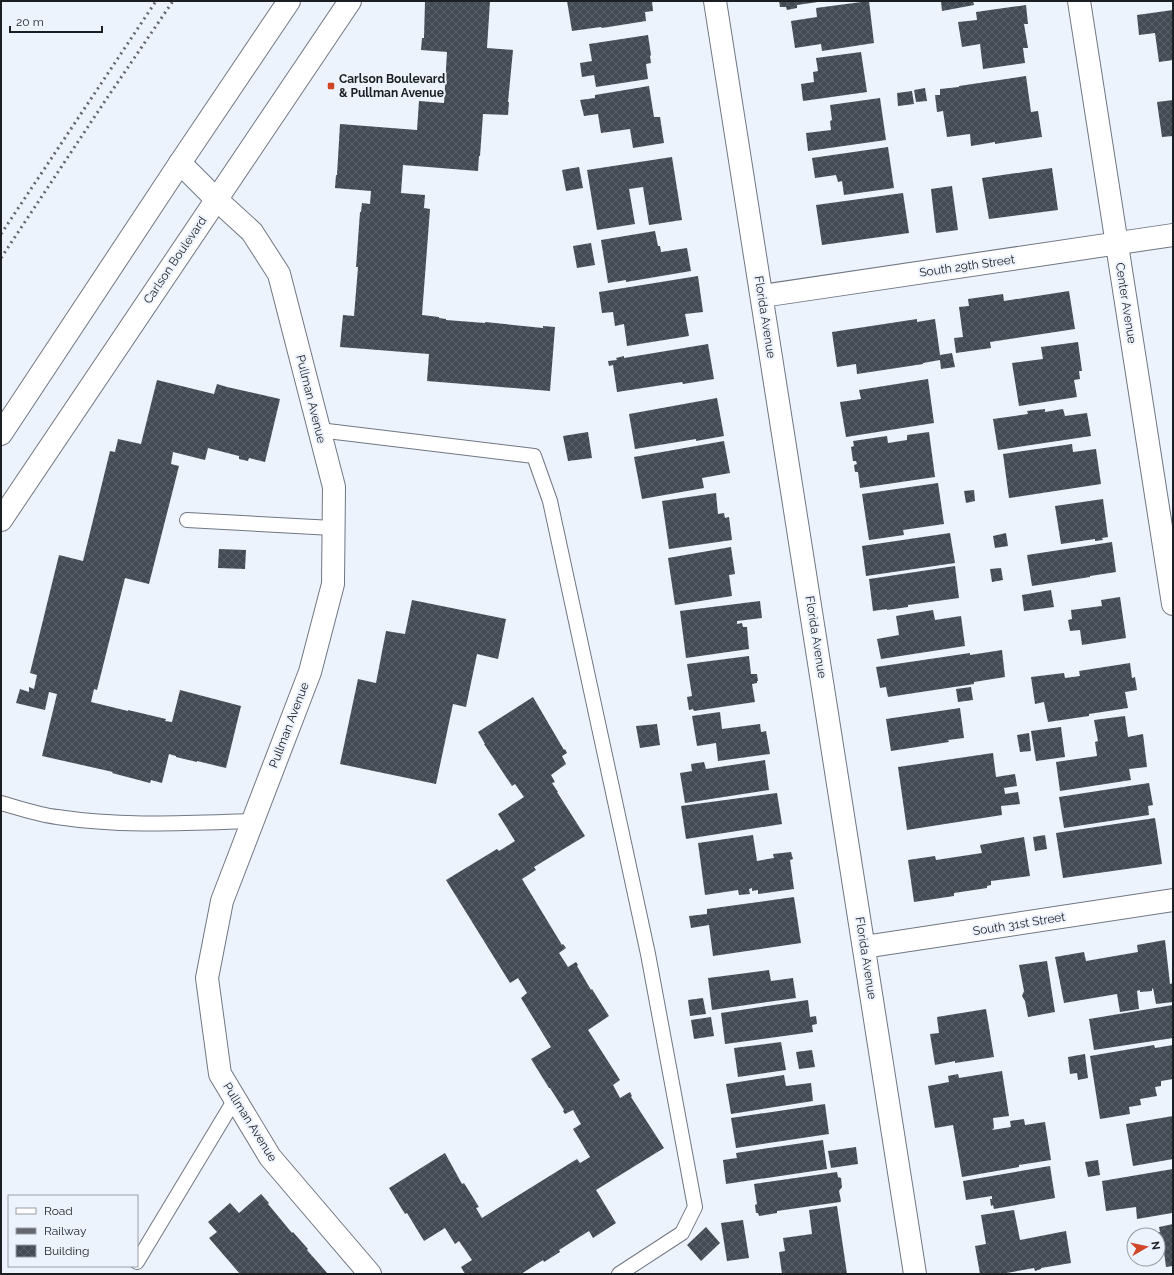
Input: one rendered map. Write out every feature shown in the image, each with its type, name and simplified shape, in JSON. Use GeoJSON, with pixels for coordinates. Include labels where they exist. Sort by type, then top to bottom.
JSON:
{"type":"FeatureCollection","features":[{"type":"Feature","properties":{"kind":"street"},"geometry":{"type":"LineString","coordinates":[[1,434],[180,163],[290,1]]}},
{"type":"Feature","properties":{"kind":"street","name":"Carlson Boulevard"},"geometry":{"type":"LineString","coordinates":[[1,520],[350,1]]}},
{"type":"Feature","properties":{"kind":"street","name":"Florida Avenue"},"geometry":{"type":"LineString","coordinates":[[716,1],[916,1274]]}},
{"type":"Feature","properties":{"kind":"street","name":"Center Avenue"},"geometry":{"type":"LineString","coordinates":[[1079,1],[1173,604]]}},
{"type":"Feature","properties":{"kind":"street","name":"Pullman Avenue"},"geometry":{"type":"LineString","coordinates":[[180,163],[252,232],[279,274],[334,487],[333,584],[310,672],[222,901],[207,978],[220,1074],[270,1157],[370,1274]]}},
{"type":"Feature","properties":{"kind":"street","name":"South 29th Street"},"geometry":{"type":"LineString","coordinates":[[762,296],[1173,235]]}},
{"type":"Feature","properties":{"kind":"street","name":"South 31st Street"},"geometry":{"type":"LineString","coordinates":[[864,947],[1173,900]]}},
{"type":"Feature","properties":{"kind":"lane"},"geometry":{"type":"LineString","coordinates":[[319,430],[534,456],[540,471],[550,501],[648,954],[695,1207],[682,1233],[620,1274]]}},
{"type":"Feature","properties":{"kind":"lane"},"geometry":{"type":"LineString","coordinates":[[187,520],[333,528]]}},
{"type":"Feature","properties":{"kind":"lane"},"geometry":{"type":"LineString","coordinates":[[1,803],[56,817],[130,824],[253,821]]}},
{"type":"Feature","properties":{"kind":"lane"},"geometry":{"type":"LineString","coordinates":[[138,1260],[235,1100]]}},
{"type":"Feature","properties":{"kind":"building"},"geometry":{"type":"Polygon","coordinates":[[[425,1],[490,1],[487,48],[513,50],[508,115],[483,114],[478,171],[403,165],[401,193],[425,195],[424,208],[430,209],[422,315],[439,317],[446,320],[485,322],[543,328],[543,326],[555,327],[550,391],[427,381],[429,354],[340,347],[343,315],[354,316],[360,212],[362,203],[370,204],[371,191],[335,188],[340,124],[417,130],[419,101],[444,103],[447,52],[421,50],[422,38],[424,38],[425,1]]]}},
{"type":"Feature","properties":{"kind":"building"},"geometry":{"type":"Polygon","coordinates":[[[567,1],[652,1],[653,11],[645,12],[646,21],[572,31],[567,1]]]}},
{"type":"Feature","properties":{"kind":"building"},"geometry":{"type":"Polygon","coordinates":[[[779,1],[818,2],[797,5],[797,8],[787,10],[786,7],[780,7],[779,1]]]}},
{"type":"Feature","properties":{"kind":"building"},"geometry":{"type":"Polygon","coordinates":[[[869,1],[874,43],[822,51],[821,44],[795,48],[791,21],[817,17],[816,8],[869,1]]]}},
{"type":"Feature","properties":{"kind":"building"},"geometry":{"type":"Polygon","coordinates":[[[941,1],[973,1],[974,5],[942,11],[941,1]]]}},
{"type":"Feature","properties":{"kind":"building"},"geometry":{"type":"Polygon","coordinates":[[[1026,5],[1028,24],[1024,24],[1028,48],[1023,48],[1025,63],[983,69],[980,44],[962,47],[958,22],[977,20],[976,12],[1026,5]]]}},
{"type":"Feature","properties":{"kind":"building"},"geometry":{"type":"Polygon","coordinates":[[[1173,10],[1173,60],[1159,62],[1155,33],[1139,35],[1137,15],[1173,10]]]}},
{"type":"Feature","properties":{"kind":"building"},"geometry":{"type":"Polygon","coordinates":[[[648,35],[651,63],[646,64],[648,79],[596,87],[594,75],[582,77],[580,63],[592,61],[589,44],[648,35]]]}},
{"type":"Feature","properties":{"kind":"building"},"geometry":{"type":"Polygon","coordinates":[[[861,52],[867,92],[803,101],[801,84],[814,82],[813,72],[818,71],[816,58],[861,52]]]}},
{"type":"Feature","properties":{"kind":"building"},"geometry":{"type":"Polygon","coordinates":[[[1026,76],[1031,112],[1038,111],[1042,137],[971,146],[970,134],[947,137],[943,111],[937,112],[935,95],[940,95],[940,89],[1026,76]]]}},
{"type":"Feature","properties":{"kind":"building"},"geometry":{"type":"Polygon","coordinates":[[[649,86],[654,117],[660,117],[664,143],[633,148],[630,129],[601,133],[598,114],[584,116],[580,100],[595,98],[595,95],[649,86]]]}},
{"type":"Feature","properties":{"kind":"building"},"geometry":{"type":"Polygon","coordinates":[[[925,88],[927,101],[916,102],[914,90],[925,88]]]}},
{"type":"Feature","properties":{"kind":"building"},"geometry":{"type":"Polygon","coordinates":[[[912,91],[914,104],[898,106],[897,93],[912,91]]]}},
{"type":"Feature","properties":{"kind":"building"},"geometry":{"type":"Polygon","coordinates":[[[880,98],[886,140],[808,151],[806,133],[831,130],[830,121],[832,120],[830,105],[880,98]]]}},
{"type":"Feature","properties":{"kind":"building"},"geometry":{"type":"Polygon","coordinates":[[[1173,100],[1173,136],[1162,137],[1157,102],[1173,100]]]}},
{"type":"Feature","properties":{"kind":"building"},"geometry":{"type":"Polygon","coordinates":[[[888,147],[894,188],[844,195],[842,181],[838,182],[836,175],[815,178],[812,158],[888,147]]]}},
{"type":"Feature","properties":{"kind":"building"},"geometry":{"type":"Polygon","coordinates":[[[672,157],[682,220],[649,225],[643,187],[629,189],[635,224],[597,230],[587,170],[672,157]]]}},
{"type":"Feature","properties":{"kind":"building"},"geometry":{"type":"Polygon","coordinates":[[[579,167],[583,188],[566,191],[562,170],[579,167]]]}},
{"type":"Feature","properties":{"kind":"building"},"geometry":{"type":"Polygon","coordinates":[[[1052,168],[1058,210],[989,219],[982,178],[1052,168]]]}},
{"type":"Feature","properties":{"kind":"building"},"geometry":{"type":"Polygon","coordinates":[[[952,186],[958,230],[936,233],[931,189],[952,186]]]}},
{"type":"Feature","properties":{"kind":"building"},"geometry":{"type":"Polygon","coordinates":[[[903,193],[909,233],[822,245],[816,205],[903,193]]]}},
{"type":"Feature","properties":{"kind":"building"},"geometry":{"type":"Polygon","coordinates":[[[655,231],[658,246],[660,246],[661,252],[687,248],[691,271],[626,282],[626,280],[608,283],[601,240],[655,231]]]}},
{"type":"Feature","properties":{"kind":"building"},"geometry":{"type":"Polygon","coordinates":[[[591,243],[595,265],[577,268],[573,246],[591,243]]]}},
{"type":"Feature","properties":{"kind":"building"},"geometry":{"type":"Polygon","coordinates":[[[698,276],[703,312],[685,314],[689,336],[627,346],[624,324],[615,326],[613,312],[602,313],[599,292],[698,276]]]}},
{"type":"Feature","properties":{"kind":"building"},"geometry":{"type":"Polygon","coordinates":[[[1069,291],[1075,329],[990,342],[991,348],[956,353],[954,338],[963,337],[959,307],[969,306],[968,299],[1003,294],[1004,301],[1069,291]]]}},
{"type":"Feature","properties":{"kind":"building"},"geometry":{"type":"Polygon","coordinates":[[[917,319],[917,322],[935,319],[940,355],[952,353],[955,367],[941,369],[940,360],[857,374],[856,364],[837,367],[832,332],[917,319]]]}},
{"type":"Feature","properties":{"kind":"building"},"geometry":{"type":"Polygon","coordinates":[[[1078,342],[1082,371],[1079,371],[1080,379],[1074,380],[1077,397],[1019,406],[1012,363],[1043,359],[1041,347],[1078,342]]]}},
{"type":"Feature","properties":{"kind":"building"},"geometry":{"type":"Polygon","coordinates":[[[708,344],[714,379],[683,384],[682,382],[617,392],[613,365],[609,366],[608,361],[617,360],[616,358],[624,356],[624,358],[708,344]]]}},
{"type":"Feature","properties":{"kind":"building"},"geometry":{"type":"Polygon","coordinates":[[[928,379],[934,423],[846,437],[840,402],[861,399],[859,390],[928,379]]]}},
{"type":"Feature","properties":{"kind":"building"},"geometry":{"type":"Polygon","coordinates":[[[157,380],[214,394],[217,384],[280,399],[265,462],[249,458],[248,461],[239,459],[239,456],[208,448],[205,460],[173,452],[171,464],[179,466],[149,584],[125,578],[97,690],[94,689],[91,702],[166,719],[165,721],[172,722],[180,690],[241,706],[226,768],[176,757],[169,754],[162,783],[151,780],[150,783],[112,773],[113,772],[42,756],[57,694],[49,692],[45,710],[16,703],[20,689],[29,692],[29,687],[34,689],[37,675],[30,673],[59,555],[83,561],[110,451],[115,452],[118,439],[141,444],[157,380]]]}},
{"type":"Feature","properties":{"kind":"building"},"geometry":{"type":"Polygon","coordinates":[[[717,398],[724,436],[635,449],[629,414],[717,398]]]}},
{"type":"Feature","properties":{"kind":"building"},"geometry":{"type":"Polygon","coordinates":[[[1045,409],[1045,412],[1063,409],[1065,416],[1087,413],[1091,436],[998,450],[993,419],[1028,414],[1027,411],[1045,409]]]}},
{"type":"Feature","properties":{"kind":"building"},"geometry":{"type":"Polygon","coordinates":[[[588,432],[592,458],[568,461],[563,436],[588,432]]]}},
{"type":"Feature","properties":{"kind":"building"},"geometry":{"type":"Polygon","coordinates":[[[929,432],[935,477],[860,488],[858,472],[855,472],[854,465],[857,464],[856,461],[853,461],[851,447],[854,446],[853,441],[887,436],[888,443],[907,440],[907,435],[929,432]]]}},
{"type":"Feature","properties":{"kind":"building"},"geometry":{"type":"Polygon","coordinates":[[[724,441],[730,473],[702,478],[704,488],[642,499],[634,457],[724,441]]]}},
{"type":"Feature","properties":{"kind":"building"},"geometry":{"type":"Polygon","coordinates":[[[1072,444],[1073,452],[1096,449],[1101,484],[1009,498],[1003,454],[1072,444]]]}},
{"type":"Feature","properties":{"kind":"building"},"geometry":{"type":"Polygon","coordinates":[[[938,483],[944,524],[903,530],[904,535],[869,540],[862,494],[938,483]]]}},
{"type":"Feature","properties":{"kind":"building"},"geometry":{"type":"Polygon","coordinates":[[[974,490],[975,501],[966,503],[964,491],[974,490]]]}},
{"type":"Feature","properties":{"kind":"building"},"geometry":{"type":"Polygon","coordinates":[[[716,493],[718,514],[724,513],[725,518],[729,517],[732,540],[669,549],[662,501],[716,493]]]}},
{"type":"Feature","properties":{"kind":"building"},"geometry":{"type":"Polygon","coordinates":[[[1103,499],[1108,537],[1102,538],[1103,540],[1095,541],[1095,539],[1061,544],[1055,506],[1103,499]]]}},
{"type":"Feature","properties":{"kind":"building"},"geometry":{"type":"Polygon","coordinates":[[[950,533],[955,563],[866,576],[862,546],[950,533]]]}},
{"type":"Feature","properties":{"kind":"building"},"geometry":{"type":"Polygon","coordinates":[[[1006,533],[1008,546],[995,548],[993,536],[1006,533]]]}},
{"type":"Feature","properties":{"kind":"building"},"geometry":{"type":"Polygon","coordinates":[[[1112,542],[1116,572],[1032,586],[1027,555],[1112,542]]]}},
{"type":"Feature","properties":{"kind":"building"},"geometry":{"type":"Polygon","coordinates":[[[731,547],[735,574],[729,575],[732,596],[675,605],[668,558],[731,547]]]}},
{"type":"Feature","properties":{"kind":"building"},"geometry":{"type":"Polygon","coordinates":[[[219,549],[246,550],[245,569],[218,568],[219,549]]]}},
{"type":"Feature","properties":{"kind":"building"},"geometry":{"type":"Polygon","coordinates":[[[955,566],[959,598],[908,605],[908,607],[873,611],[869,579],[955,566]]]}},
{"type":"Feature","properties":{"kind":"building"},"geometry":{"type":"Polygon","coordinates":[[[1001,568],[1003,580],[992,582],[990,569],[1001,568]]]}},
{"type":"Feature","properties":{"kind":"building"},"geometry":{"type":"Polygon","coordinates":[[[1051,590],[1054,607],[1024,611],[1022,595],[1051,590]]]}},
{"type":"Feature","properties":{"kind":"building"},"geometry":{"type":"Polygon","coordinates":[[[1120,597],[1126,638],[1082,645],[1080,630],[1070,631],[1068,620],[1072,619],[1071,610],[1102,606],[1101,600],[1120,597]]]}},
{"type":"Feature","properties":{"kind":"building"},"geometry":{"type":"Polygon","coordinates":[[[412,600],[506,619],[498,659],[477,654],[466,707],[453,704],[436,784],[340,764],[358,679],[376,683],[386,631],[405,634],[412,600]]]}},
{"type":"Feature","properties":{"kind":"building"},"geometry":{"type":"Polygon","coordinates":[[[760,601],[762,618],[737,621],[737,624],[742,623],[743,627],[747,627],[749,649],[686,658],[680,611],[760,601]]]}},
{"type":"Feature","properties":{"kind":"building"},"geometry":{"type":"Polygon","coordinates":[[[933,610],[935,620],[961,616],[965,646],[881,659],[877,639],[899,635],[896,616],[933,610]]]}},
{"type":"Feature","properties":{"kind":"building"},"geometry":{"type":"Polygon","coordinates":[[[1002,650],[1005,677],[974,682],[974,684],[888,697],[886,687],[880,688],[876,667],[970,653],[970,655],[1002,650]]]}},
{"type":"Feature","properties":{"kind":"building"},"geometry":{"type":"Polygon","coordinates":[[[749,656],[751,674],[757,674],[758,681],[757,683],[752,684],[755,702],[694,711],[693,709],[689,710],[687,697],[692,696],[687,664],[749,656]]]}},
{"type":"Feature","properties":{"kind":"building"},"geometry":{"type":"Polygon","coordinates":[[[1130,663],[1132,678],[1135,677],[1137,690],[1125,692],[1128,708],[1048,722],[1044,702],[1035,704],[1031,677],[1064,673],[1065,678],[1080,676],[1079,671],[1130,663]]]}},
{"type":"Feature","properties":{"kind":"building"},"geometry":{"type":"Polygon","coordinates":[[[971,687],[973,700],[958,702],[956,689],[971,687]]]}},
{"type":"Feature","properties":{"kind":"building"},"geometry":{"type":"Polygon","coordinates":[[[533,697],[567,753],[562,756],[566,764],[551,775],[555,782],[552,783],[585,836],[534,867],[536,870],[522,879],[562,945],[563,944],[566,948],[559,953],[568,967],[576,962],[591,990],[592,989],[609,1016],[588,1030],[620,1080],[613,1085],[620,1098],[630,1092],[631,1097],[664,1148],[596,1190],[616,1223],[593,1238],[589,1231],[559,1250],[560,1252],[544,1262],[543,1260],[521,1274],[465,1274],[461,1267],[472,1260],[459,1241],[455,1244],[445,1228],[424,1241],[407,1213],[405,1214],[389,1188],[445,1153],[462,1184],[464,1183],[479,1207],[476,1208],[482,1218],[577,1159],[580,1163],[590,1157],[573,1129],[581,1124],[573,1110],[565,1114],[563,1111],[564,1110],[531,1059],[551,1047],[521,998],[527,993],[518,978],[510,983],[446,880],[497,849],[499,851],[515,841],[498,814],[524,797],[515,784],[512,786],[484,744],[478,732],[533,697]]]}},
{"type":"Feature","properties":{"kind":"building"},"geometry":{"type":"Polygon","coordinates":[[[960,708],[964,738],[948,740],[949,742],[891,751],[886,719],[960,708]]]}},
{"type":"Feature","properties":{"kind":"building"},"geometry":{"type":"Polygon","coordinates":[[[720,712],[722,729],[760,724],[761,732],[766,731],[770,754],[718,761],[716,743],[697,746],[692,716],[720,712]]]}},
{"type":"Feature","properties":{"kind":"building"},"geometry":{"type":"Polygon","coordinates":[[[1125,716],[1128,737],[1143,734],[1147,767],[1129,769],[1131,780],[1060,791],[1056,762],[1097,756],[1095,742],[1098,741],[1094,720],[1125,716]]]}},
{"type":"Feature","properties":{"kind":"building"},"geometry":{"type":"Polygon","coordinates":[[[657,724],[660,745],[640,748],[636,726],[657,724]]]}},
{"type":"Feature","properties":{"kind":"building"},"geometry":{"type":"Polygon","coordinates":[[[1061,727],[1065,757],[1036,761],[1031,731],[1061,727]]]}},
{"type":"Feature","properties":{"kind":"building"},"geometry":{"type":"Polygon","coordinates":[[[1029,733],[1031,751],[1020,752],[1017,735],[1029,733]]]}},
{"type":"Feature","properties":{"kind":"building"},"geometry":{"type":"Polygon","coordinates":[[[993,753],[996,777],[1015,774],[1017,786],[1004,788],[1005,794],[1018,792],[1020,804],[1001,806],[1002,815],[907,830],[898,767],[993,753]]]}},
{"type":"Feature","properties":{"kind":"building"},"geometry":{"type":"Polygon","coordinates":[[[765,760],[769,790],[685,803],[680,773],[692,771],[691,764],[704,762],[706,769],[765,760]]]}},
{"type":"Feature","properties":{"kind":"building"},"geometry":{"type":"Polygon","coordinates":[[[1149,783],[1153,805],[1148,806],[1149,815],[1064,828],[1059,797],[1149,783]]]}},
{"type":"Feature","properties":{"kind":"building"},"geometry":{"type":"Polygon","coordinates":[[[777,793],[782,824],[686,839],[681,806],[777,793]]]}},
{"type":"Feature","properties":{"kind":"building"},"geometry":{"type":"Polygon","coordinates":[[[1155,818],[1162,864],[1063,878],[1056,833],[1155,818]]]}},
{"type":"Feature","properties":{"kind":"building"},"geometry":{"type":"Polygon","coordinates":[[[753,835],[757,861],[774,858],[773,854],[791,852],[793,859],[790,860],[794,889],[758,894],[758,890],[752,891],[752,888],[749,889],[750,894],[739,895],[738,890],[705,895],[698,843],[753,835]]]}},
{"type":"Feature","properties":{"kind":"building"},"geometry":{"type":"Polygon","coordinates":[[[1045,835],[1047,849],[1035,851],[1033,837],[1045,835]]]}},
{"type":"Feature","properties":{"kind":"building"},"geometry":{"type":"Polygon","coordinates":[[[1024,837],[1030,876],[991,881],[991,885],[987,886],[987,888],[954,893],[954,896],[914,902],[908,860],[935,856],[936,860],[982,853],[980,845],[1024,837]]]}},
{"type":"Feature","properties":{"kind":"building"},"geometry":{"type":"Polygon","coordinates":[[[794,897],[801,943],[713,956],[709,925],[691,928],[689,916],[707,914],[707,909],[794,897]]]}},
{"type":"Feature","properties":{"kind":"building"},"geometry":{"type":"Polygon","coordinates":[[[1165,940],[1170,984],[1173,983],[1173,1002],[1156,1004],[1153,988],[1152,991],[1137,991],[1139,1009],[1120,1012],[1117,994],[1064,1003],[1055,957],[1084,952],[1086,961],[1138,952],[1137,945],[1165,940]]]}},
{"type":"Feature","properties":{"kind":"building"},"geometry":{"type":"Polygon","coordinates":[[[1047,961],[1055,1012],[1028,1017],[1025,1001],[1022,996],[1024,991],[1019,965],[1047,961]]]}},
{"type":"Feature","properties":{"kind":"building"},"geometry":{"type":"Polygon","coordinates":[[[769,970],[771,981],[793,978],[796,998],[712,1010],[708,978],[769,970]]]}},
{"type":"Feature","properties":{"kind":"building"},"geometry":{"type":"Polygon","coordinates":[[[703,998],[706,1014],[690,1016],[688,1000],[703,998]]]}},
{"type":"Feature","properties":{"kind":"building"},"geometry":{"type":"Polygon","coordinates":[[[808,1000],[810,1017],[816,1016],[817,1024],[812,1025],[813,1032],[725,1044],[721,1013],[808,1000]]]}},
{"type":"Feature","properties":{"kind":"building"},"geometry":{"type":"Polygon","coordinates":[[[1173,1005],[1173,1038],[1094,1050],[1089,1019],[1173,1005]]]}},
{"type":"Feature","properties":{"kind":"building"},"geometry":{"type":"Polygon","coordinates":[[[986,1009],[994,1057],[955,1063],[955,1061],[935,1065],[930,1034],[939,1033],[937,1017],[986,1009]]]}},
{"type":"Feature","properties":{"kind":"building"},"geometry":{"type":"Polygon","coordinates":[[[711,1017],[714,1036],[694,1039],[691,1020],[711,1017]]]}},
{"type":"Feature","properties":{"kind":"building"},"geometry":{"type":"Polygon","coordinates":[[[781,1042],[786,1070],[738,1077],[734,1048],[781,1042]]]}},
{"type":"Feature","properties":{"kind":"building"},"geometry":{"type":"Polygon","coordinates":[[[1154,1045],[1155,1048],[1173,1045],[1173,1079],[1161,1081],[1161,1086],[1155,1087],[1157,1096],[1140,1099],[1141,1105],[1129,1107],[1130,1114],[1100,1119],[1090,1056],[1154,1045]]]}},
{"type":"Feature","properties":{"kind":"building"},"geometry":{"type":"Polygon","coordinates":[[[812,1050],[815,1067],[799,1069],[796,1052],[812,1050]]]}},
{"type":"Feature","properties":{"kind":"building"},"geometry":{"type":"Polygon","coordinates":[[[1085,1054],[1088,1078],[1078,1080],[1077,1073],[1070,1074],[1068,1057],[1085,1054]]]}},
{"type":"Feature","properties":{"kind":"building"},"geometry":{"type":"Polygon","coordinates":[[[1002,1071],[1009,1116],[993,1118],[994,1128],[992,1130],[1011,1127],[1010,1121],[1024,1119],[1025,1125],[1045,1122],[1051,1160],[962,1177],[953,1125],[935,1128],[928,1086],[949,1082],[948,1076],[958,1074],[959,1078],[1002,1071]]]}},
{"type":"Feature","properties":{"kind":"building"},"geometry":{"type":"Polygon","coordinates":[[[784,1075],[786,1086],[811,1083],[813,1101],[731,1114],[726,1084],[784,1075]]]}},
{"type":"Feature","properties":{"kind":"building"},"geometry":{"type":"Polygon","coordinates":[[[825,1104],[829,1134],[736,1148],[731,1118],[825,1104]]]}},
{"type":"Feature","properties":{"kind":"building"},"geometry":{"type":"Polygon","coordinates":[[[1173,1116],[1173,1159],[1133,1166],[1126,1124],[1173,1116]]]}},
{"type":"Feature","properties":{"kind":"building"},"geometry":{"type":"Polygon","coordinates":[[[823,1140],[827,1169],[726,1184],[723,1160],[737,1158],[736,1153],[823,1140]]]}},
{"type":"Feature","properties":{"kind":"building"},"geometry":{"type":"Polygon","coordinates":[[[856,1147],[858,1164],[831,1168],[828,1151],[856,1147]]]}},
{"type":"Feature","properties":{"kind":"building"},"geometry":{"type":"Polygon","coordinates":[[[1098,1160],[1100,1175],[1088,1177],[1085,1162],[1098,1160]]]}},
{"type":"Feature","properties":{"kind":"building"},"geometry":{"type":"Polygon","coordinates":[[[1050,1166],[1055,1198],[994,1209],[993,1205],[991,1206],[990,1199],[992,1199],[992,1196],[966,1200],[963,1181],[1050,1166]]]}},
{"type":"Feature","properties":{"kind":"building"},"geometry":{"type":"Polygon","coordinates":[[[1173,1169],[1173,1216],[1172,1213],[1137,1219],[1136,1207],[1106,1211],[1102,1181],[1173,1169]]]}},
{"type":"Feature","properties":{"kind":"building"},"geometry":{"type":"Polygon","coordinates":[[[837,1172],[838,1177],[841,1178],[842,1187],[839,1191],[840,1202],[777,1211],[777,1213],[759,1216],[758,1213],[756,1213],[755,1205],[757,1204],[754,1184],[837,1172]]]}},
{"type":"Feature","properties":{"kind":"building"},"geometry":{"type":"Polygon","coordinates":[[[261,1194],[292,1233],[293,1232],[308,1249],[307,1250],[328,1274],[240,1274],[209,1238],[217,1232],[208,1222],[230,1203],[239,1213],[261,1194]]]}},
{"type":"Feature","properties":{"kind":"building"},"geometry":{"type":"Polygon","coordinates":[[[837,1206],[847,1274],[782,1274],[779,1252],[785,1251],[783,1238],[812,1234],[809,1210],[837,1206]]]}},
{"type":"Feature","properties":{"kind":"building"},"geometry":{"type":"Polygon","coordinates":[[[1014,1210],[1020,1240],[1066,1231],[1071,1263],[1041,1268],[1035,1271],[1034,1268],[1001,1274],[980,1274],[975,1246],[986,1244],[981,1215],[1014,1210]]]}},
{"type":"Feature","properties":{"kind":"building"},"geometry":{"type":"Polygon","coordinates":[[[743,1220],[749,1258],[727,1261],[721,1223],[743,1220]]]}},
{"type":"Feature","properties":{"kind":"building"},"geometry":{"type":"Polygon","coordinates":[[[1173,1224],[1173,1266],[1166,1267],[1166,1227],[1159,1227],[1173,1224]]]}},
{"type":"Feature","properties":{"kind":"building"},"geometry":{"type":"Polygon","coordinates":[[[706,1227],[720,1243],[701,1261],[687,1245],[706,1227]]]}},
{"type":"Feature","properties":{"kind":"railway"},"geometry":{"type":"LineString","coordinates":[[1,234],[156,1]]}},
{"type":"Feature","properties":{"kind":"railway"},"geometry":{"type":"LineString","coordinates":[[1,258],[173,1]]}},
{"type":"Feature","properties":{"kind":"place","name":"Carlson Boulevard & Pullman Avenue"},"geometry":{"type":"Point","coordinates":[331,86]}}]}
